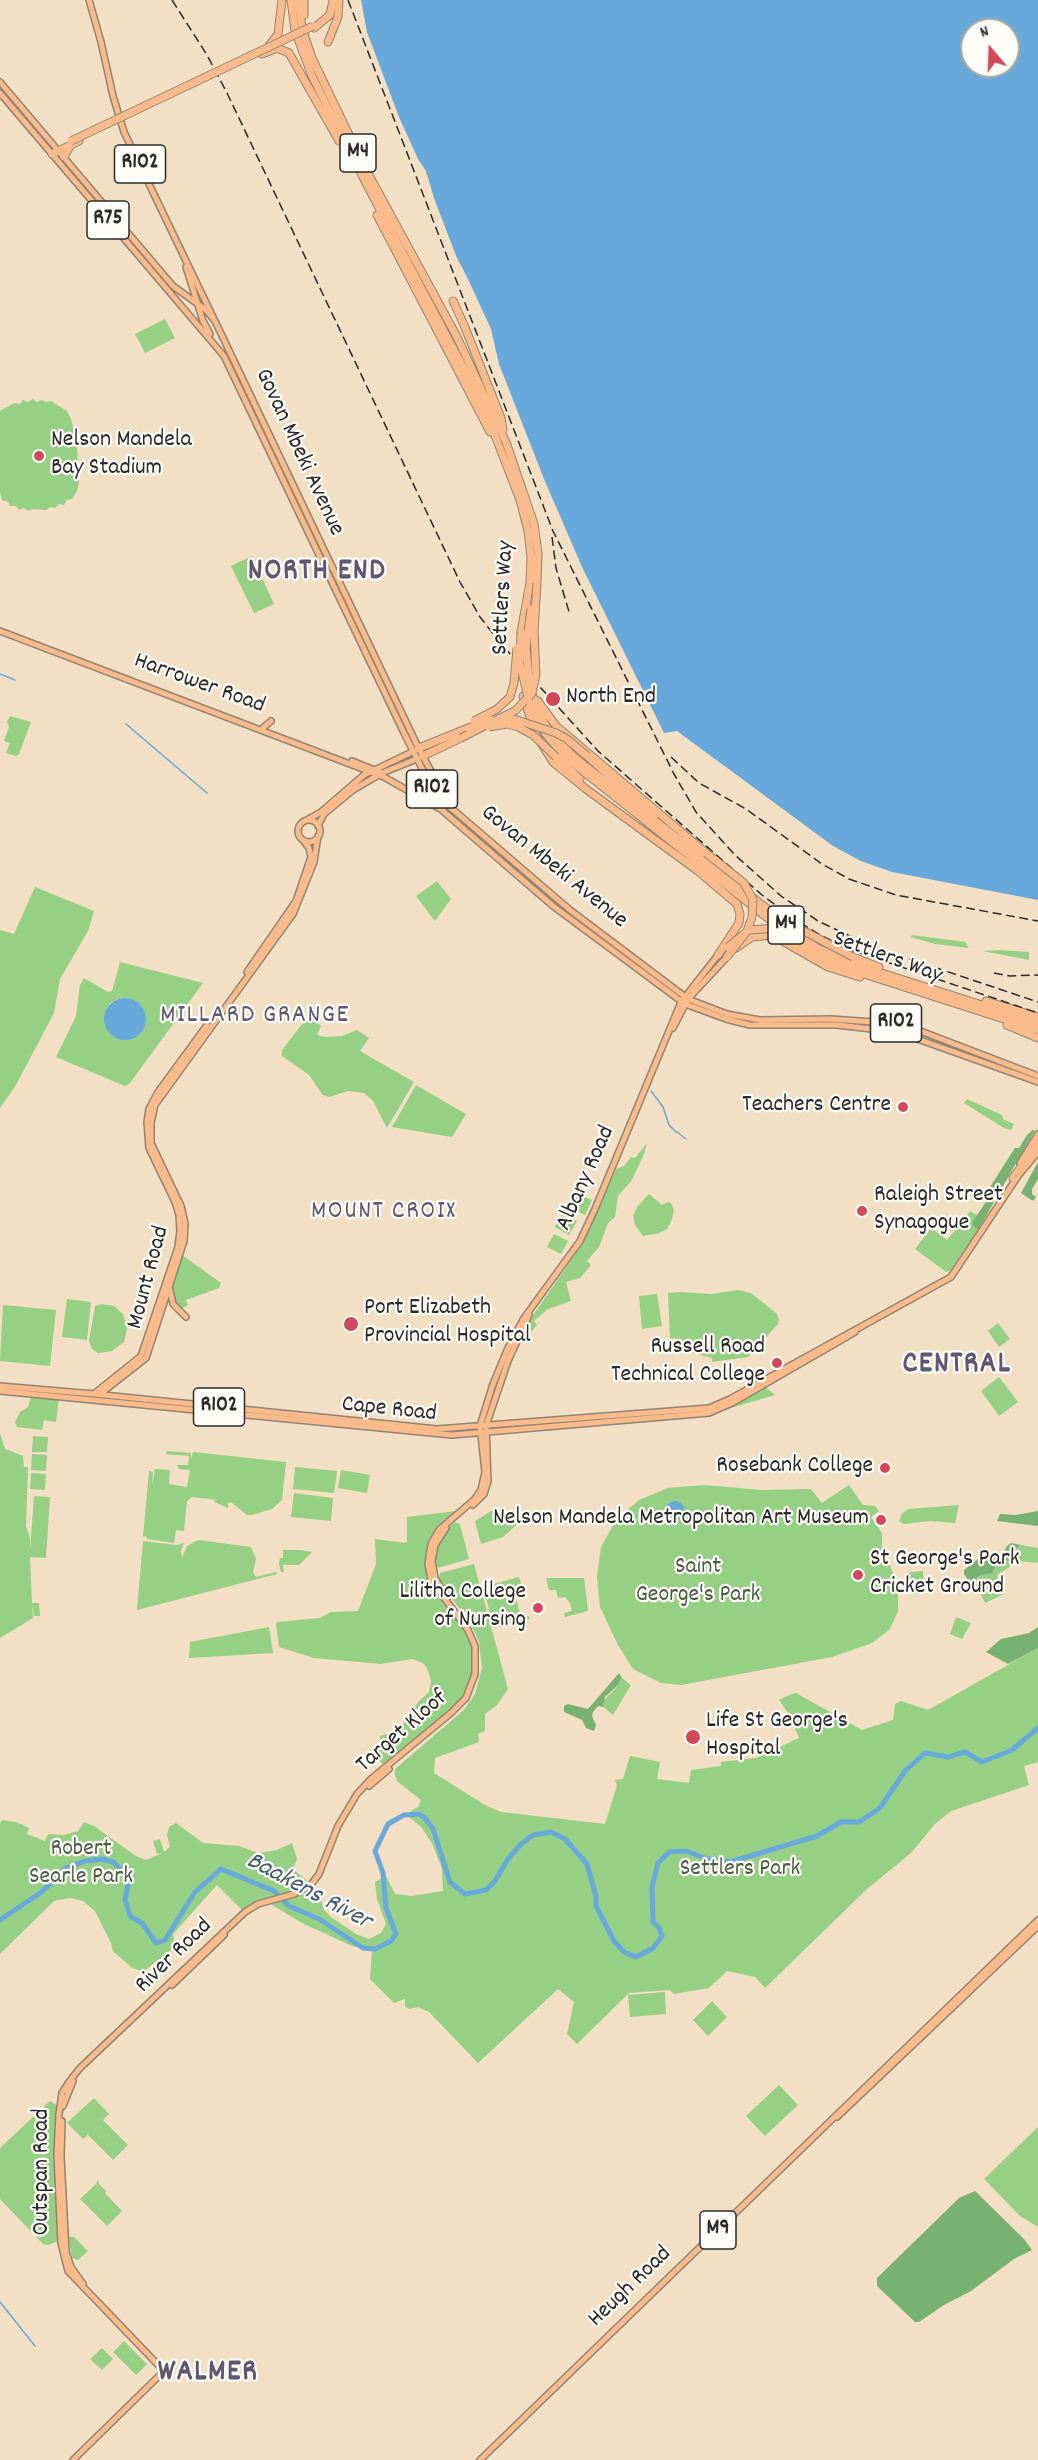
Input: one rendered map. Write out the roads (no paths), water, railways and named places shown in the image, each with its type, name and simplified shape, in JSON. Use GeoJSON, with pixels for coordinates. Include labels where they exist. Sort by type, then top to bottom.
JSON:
{"type":"FeatureCollection","features":[{"type":"Feature","properties":{"kind":"highway"},"geometry":{"type":"LineString","coordinates":[[265,49],[274,43],[278,34],[282,0]]}},
{"type":"Feature","properties":{"kind":"highway","name":"Settlers Way"},"geometry":{"type":"LineString","coordinates":[[291,0],[294,25],[303,54],[368,187],[434,301]]}},
{"type":"Feature","properties":{"kind":"highway","name":"Settlers Way"},"geometry":{"type":"LineString","coordinates":[[298,0],[302,28],[312,58],[365,168],[506,442],[534,524],[538,553],[526,648],[534,701]]}},
{"type":"Feature","properties":{"kind":"highway"},"geometry":{"type":"LineString","coordinates":[[304,0],[304,19],[312,49],[312,58]]}},
{"type":"Feature","properties":{"kind":"highway"},"geometry":{"type":"LineString","coordinates":[[54,151],[258,56],[314,27],[330,15],[332,0]]}},
{"type":"Feature","properties":{"kind":"highway"},"geometry":{"type":"LineString","coordinates":[[328,42],[339,17],[339,0]]}},
{"type":"Feature","properties":{"kind":"highway"},"geometry":{"type":"LineString","coordinates":[[64,157],[72,143],[314,27]]}},
{"type":"Feature","properties":{"kind":"highway"},"geometry":{"type":"LineString","coordinates":[[258,56],[278,48],[289,53],[358,173],[363,177]]}},
{"type":"Feature","properties":{"kind":"highway"},"geometry":{"type":"LineString","coordinates":[[368,187],[377,214],[502,454]]}},
{"type":"Feature","properties":{"kind":"highway"},"geometry":{"type":"LineString","coordinates":[[453,301],[501,418],[506,442]]}},
{"type":"Feature","properties":{"kind":"highway","name":"Settlers Way"},"geometry":{"type":"LineString","coordinates":[[441,314],[520,500],[528,531],[533,583],[521,632],[520,664],[546,734],[564,756],[817,948],[866,968],[1038,1023]]}},
{"type":"Feature","properties":{"kind":"highway"},"geometry":{"type":"LineString","coordinates":[[421,317],[433,324]]}},
{"type":"Feature","properties":{"kind":"highway"},"geometry":{"type":"LineString","coordinates":[[420,757],[516,710],[530,696],[536,675],[533,583]]}},
{"type":"Feature","properties":{"kind":"highway"},"geometry":{"type":"LineString","coordinates":[[416,750],[467,726],[497,709],[510,697],[521,632]]}},
{"type":"Feature","properties":{"kind":"highway"},"geometry":{"type":"LineString","coordinates":[[517,648],[523,696],[536,735],[553,762],[733,900],[739,907],[739,923],[727,946]]}},
{"type":"Feature","properties":{"kind":"highway"},"geometry":{"type":"LineString","coordinates":[[534,701],[556,726],[744,883],[753,900],[752,917],[747,931],[727,957]]}},
{"type":"Feature","properties":{"kind":"highway"},"geometry":{"type":"LineString","coordinates":[[467,726],[493,719],[514,719],[563,736],[675,840]]}},
{"type":"Feature","properties":{"kind":"highway"},"geometry":{"type":"LineString","coordinates":[[461,738],[496,725],[512,725],[530,733],[587,784],[675,840]]}},
{"type":"Feature","properties":{"kind":"highway","name":"Settlers Way"},"geometry":{"type":"LineString","coordinates":[[675,840],[804,947],[839,965],[1038,1030]]}},
{"type":"Feature","properties":{"kind":"highway"},"geometry":{"type":"LineString","coordinates":[[718,955],[749,930],[790,927],[802,930],[838,951],[912,981]]}},
{"type":"Feature","properties":{"kind":"highway"},"geometry":{"type":"LineString","coordinates":[[727,957],[746,940],[764,934],[779,937],[805,955],[838,972],[915,991]]}},
{"type":"Feature","properties":{"kind":"highway"},"geometry":{"type":"LineString","coordinates":[[948,993],[1038,1017]]}},
{"type":"Feature","properties":{"kind":"highway"},"geometry":{"type":"LineString","coordinates":[[955,1004],[1038,1036]]}},
{"type":"Feature","properties":{"kind":"highway"},"geometry":{"type":"LineString","coordinates":[[1016,1177],[1038,1145]]}},
{"type":"Feature","properties":{"kind":"main road","name":"R102"},"geometry":{"type":"LineString","coordinates":[[89,0],[124,132],[185,260],[211,308],[214,320]]}},
{"type":"Feature","properties":{"kind":"main road","name":"R75"},"geometry":{"type":"LineString","coordinates":[[0,82],[54,151],[217,346]]}},
{"type":"Feature","properties":{"kind":"main road","name":"R75"},"geometry":{"type":"LineString","coordinates":[[0,93],[54,151],[64,157],[173,286],[198,304],[214,320]]}},
{"type":"Feature","properties":{"kind":"main road","name":"R102"},"geometry":{"type":"LineString","coordinates":[[185,260],[203,321],[217,346]]}},
{"type":"Feature","properties":{"kind":"main road","name":"Govan Mbeki Avenue"},"geometry":{"type":"LineString","coordinates":[[214,320],[416,750]]}},
{"type":"Feature","properties":{"kind":"main road","name":"Govan Mbeki Avenue"},"geometry":{"type":"LineString","coordinates":[[217,346],[228,363],[416,750],[450,807],[562,904],[684,1000],[728,1014],[760,1020],[831,1019],[902,1024],[1038,1076]]}},
{"type":"Feature","properties":{"kind":"main road","name":"Harrower Road"},"geometry":{"type":"LineString","coordinates":[[0,630],[377,773],[443,810]]}},
{"type":"Feature","properties":{"kind":"main road","name":"Harrower Road"},"geometry":{"type":"LineString","coordinates":[[0,630],[377,773]]}},
{"type":"Feature","properties":{"kind":"main road"},"geometry":{"type":"LineString","coordinates":[[263,728],[271,721]]}},
{"type":"Feature","properties":{"kind":"main road"},"geometry":{"type":"LineString","coordinates":[[358,767],[360,773],[354,782],[321,812],[300,824],[298,831],[303,840],[310,842],[318,836],[318,826],[324,814],[331,808],[377,773],[416,750]]}},
{"type":"Feature","properties":{"kind":"main road","name":"Govan Mbeki Avenue"},"geometry":{"type":"LineString","coordinates":[[420,757],[443,810],[553,906],[684,1000],[726,1019],[750,1025],[837,1025],[898,1032],[1038,1082]]}},
{"type":"Feature","properties":{"kind":"main road"},"geometry":{"type":"LineString","coordinates":[[354,782],[420,757]]}},
{"type":"Feature","properties":{"kind":"main road"},"geometry":{"type":"LineString","coordinates":[[305,821],[314,822],[318,826]]}},
{"type":"Feature","properties":{"kind":"main road","name":"Mount Road"},"geometry":{"type":"LineString","coordinates":[[94,1396],[136,1363],[146,1346],[177,1247],[180,1231],[175,1202],[147,1142],[148,1116],[158,1092],[299,902],[314,862],[318,836]]}},
{"type":"Feature","properties":{"kind":"main road","name":"Mount Road"},"geometry":{"type":"LineString","coordinates":[[286,920],[296,901],[310,862],[310,850],[303,840]]}},
{"type":"Feature","properties":{"kind":"main road","name":"Albany Road"},"geometry":{"type":"LineString","coordinates":[[483,1429],[508,1348],[524,1318],[574,1251],[588,1227],[684,1000],[718,955]]}},
{"type":"Feature","properties":{"kind":"main road","name":"Albany Road"},"geometry":{"type":"LineString","coordinates":[[684,1000],[727,957]]}},
{"type":"Feature","properties":{"kind":"main road","name":"Mount Road"},"geometry":{"type":"LineString","coordinates":[[94,1396],[127,1375],[146,1358],[184,1241],[185,1223],[179,1200],[153,1148],[151,1117],[159,1098],[215,1017]]}},
{"type":"Feature","properties":{"kind":"main road"},"geometry":{"type":"LineString","coordinates":[[1016,1177],[1038,1134]]}},
{"type":"Feature","properties":{"kind":"main road"},"geometry":{"type":"LineString","coordinates":[[1016,1177],[1038,1152]]}},
{"type":"Feature","properties":{"kind":"main road","name":"Cape Road"},"geometry":{"type":"LineString","coordinates":[[0,1389],[94,1396],[437,1435],[483,1429],[709,1413],[848,1337],[856,1330],[951,1277],[1016,1177]]}},
{"type":"Feature","properties":{"kind":"main road"},"geometry":{"type":"LineString","coordinates":[[169,1285],[173,1304],[186,1317]]}},
{"type":"Feature","properties":{"kind":"main road","name":"Target Kloof"},"geometry":{"type":"LineString","coordinates":[[310,1887],[322,1867],[338,1826],[353,1799],[461,1704],[468,1695],[475,1674],[477,1657],[470,1634],[437,1590],[431,1573],[430,1548],[436,1534],[474,1499],[483,1485],[483,1429]]}},
{"type":"Feature","properties":{"kind":"main road","name":"River Road"},"geometry":{"type":"LineString","coordinates":[[77,2074],[245,1912],[310,1887]]}},
{"type":"Feature","properties":{"kind":"main road","name":"Heugh Road"},"geometry":{"type":"LineString","coordinates":[[480,2460],[1038,1920]]}},
{"type":"Feature","properties":{"kind":"main road","name":"Heugh Road"},"geometry":{"type":"LineString","coordinates":[[835,2118],[842,2115],[1038,1926]]}},
{"type":"Feature","properties":{"kind":"main road","name":"Outspan Road"},"geometry":{"type":"LineString","coordinates":[[73,2460],[164,2371],[88,2292],[65,2261],[62,2243],[57,2138],[62,2093],[77,2074]]}},
{"type":"Feature","properties":{"kind":"water"},"geometry":{"type":"Polygon","coordinates":[[[361,0],[1038,0],[1038,900],[892,872],[861,861],[833,846],[677,731],[664,733],[582,567],[544,479],[499,364],[491,329],[457,258],[426,171],[399,117],[367,32],[361,0]]]}},
{"type":"Feature","properties":{"kind":"water"},"geometry":{"type":"Polygon","coordinates":[[[125,998],[140,1004],[146,1019],[140,1034],[125,1040],[110,1034],[104,1019],[110,1004],[125,998]]]}},
{"type":"Feature","properties":{"kind":"water"},"geometry":{"type":"Polygon","coordinates":[[[675,1501],[681,1504],[684,1510],[681,1516],[675,1519],[669,1516],[666,1510],[669,1504],[675,1501]]]}},
{"type":"Feature","properties":{"kind":"waterway"},"geometry":{"type":"LineString","coordinates":[[0,674],[15,680]]}},
{"type":"Feature","properties":{"kind":"waterway"},"geometry":{"type":"LineString","coordinates":[[126,724],[207,793]]}},
{"type":"Feature","properties":{"kind":"waterway"},"geometry":{"type":"LineString","coordinates":[[651,1091],[663,1107],[669,1125],[676,1132]]}},
{"type":"Feature","properties":{"kind":"waterway"},"geometry":{"type":"LineString","coordinates":[[677,1132],[686,1139]]}},
{"type":"Feature","properties":{"kind":"waterway","name":"Baakens River"},"geometry":{"type":"LineString","coordinates":[[0,1920],[40,1893],[64,1869],[85,1861],[102,1859],[113,1862],[125,1874],[128,1885],[125,1900],[131,1917],[142,1923],[156,1943],[165,1940],[195,1892],[221,1869],[274,1891],[289,1906],[319,1919],[363,1948],[375,1949],[391,1941],[396,1934],[386,1908],[383,1873],[375,1851],[388,1824],[404,1815],[419,1814],[433,1829],[450,1882],[465,1894],[486,1890],[495,1881],[508,1859],[521,1844],[533,1835],[551,1832],[565,1839],[587,1864],[596,1896],[596,1906],[614,1941],[624,1952],[636,1957],[653,1948],[662,1936],[659,1928],[653,1922],[652,1887],[658,1863],[669,1852],[686,1851],[707,1859],[730,1862],[817,1836],[841,1822],[859,1822],[880,1808],[905,1771],[925,1753],[948,1757],[965,1752],[982,1762],[1012,1750],[1038,1728]]}},
{"type":"Feature","properties":{"kind":"waterway"},"geometry":{"type":"LineString","coordinates":[[0,2302],[35,2346]]}},
{"type":"Feature","properties":{"kind":"railway"},"geometry":{"type":"LineString","coordinates":[[172,0],[207,55],[227,93],[460,582],[480,617],[502,645],[598,751],[762,895],[793,918],[820,935],[854,951],[1038,1013]]}},
{"type":"Feature","properties":{"kind":"railway"},"geometry":{"type":"LineString","coordinates":[[348,0],[553,531],[674,774],[696,812],[735,855],[781,896],[818,921],[871,946],[1038,1002]]}},
{"type":"Feature","properties":{"kind":"railway"},"geometry":{"type":"LineString","coordinates":[[552,537],[556,568],[570,615]]}},
{"type":"Feature","properties":{"kind":"railway"},"geometry":{"type":"LineString","coordinates":[[671,757],[699,783],[746,809],[822,864],[849,879],[896,895],[1038,921]]}},
{"type":"Feature","properties":{"kind":"railway"},"geometry":{"type":"LineString","coordinates":[[994,973],[1010,976],[1038,975]]}},
{"type":"Feature","properties":{"kind":"place","name":"Nelson Mandela Bay Stadium"},"geometry":{"type":"Point","coordinates":[39,456]}},
{"type":"Feature","properties":{"kind":"place","name":"North End"},"geometry":{"type":"Point","coordinates":[553,699]}},
{"type":"Feature","properties":{"kind":"place","name":"Teachers Centre"},"geometry":{"type":"Point","coordinates":[903,1107]}},
{"type":"Feature","properties":{"kind":"place","name":"Raleigh Street Synagogue"},"geometry":{"type":"Point","coordinates":[862,1211]}},
{"type":"Feature","properties":{"kind":"place","name":"Port Elizabeth Provincial Hospital"},"geometry":{"type":"Point","coordinates":[351,1324]}},
{"type":"Feature","properties":{"kind":"place","name":"Russell Road Technical College"},"geometry":{"type":"Point","coordinates":[777,1363]}},
{"type":"Feature","properties":{"kind":"place","name":"Rosebank College"},"geometry":{"type":"Point","coordinates":[885,1468]}},
{"type":"Feature","properties":{"kind":"place","name":"Nelson Mandela Metropolitan Art Museum"},"geometry":{"type":"Point","coordinates":[881,1520]}},
{"type":"Feature","properties":{"kind":"place","name":"St George's Park Cricket Ground"},"geometry":{"type":"Point","coordinates":[858,1575]}},
{"type":"Feature","properties":{"kind":"place","name":"Lilitha College of Nursing"},"geometry":{"type":"Point","coordinates":[538,1608]}},
{"type":"Feature","properties":{"kind":"place","name":"Life St George's Hospital"},"geometry":{"type":"Point","coordinates":[693,1737]}},
{"type":"Feature","properties":{"kind":"district","name":"NORTH END"},"geometry":{"type":"Point","coordinates":[317,574]}},
{"type":"Feature","properties":{"kind":"district","name":"MILLARD GRANGE"},"geometry":{"type":"Point","coordinates":[255,1017]}},
{"type":"Feature","properties":{"kind":"district","name":"MOUNT CROIX"},"geometry":{"type":"Point","coordinates":[384,1213]}},
{"type":"Feature","properties":{"kind":"district","name":"CENTRAL"},"geometry":{"type":"Point","coordinates":[957,1367]}},
{"type":"Feature","properties":{"kind":"district","name":"WALMER"},"geometry":{"type":"Point","coordinates":[208,2375]}},
{"type":"Feature","properties":{"kind":"park label","name":"Saint George's Park"},"geometry":{"type":"Point","coordinates":[698,1583]}},
{"type":"Feature","properties":{"kind":"park label","name":"Robert Searle Park"},"geometry":{"type":"Point","coordinates":[81,1865]}},
{"type":"Feature","properties":{"kind":"park label","name":"Settlers Park"},"geometry":{"type":"Point","coordinates":[740,1871]}}]}
